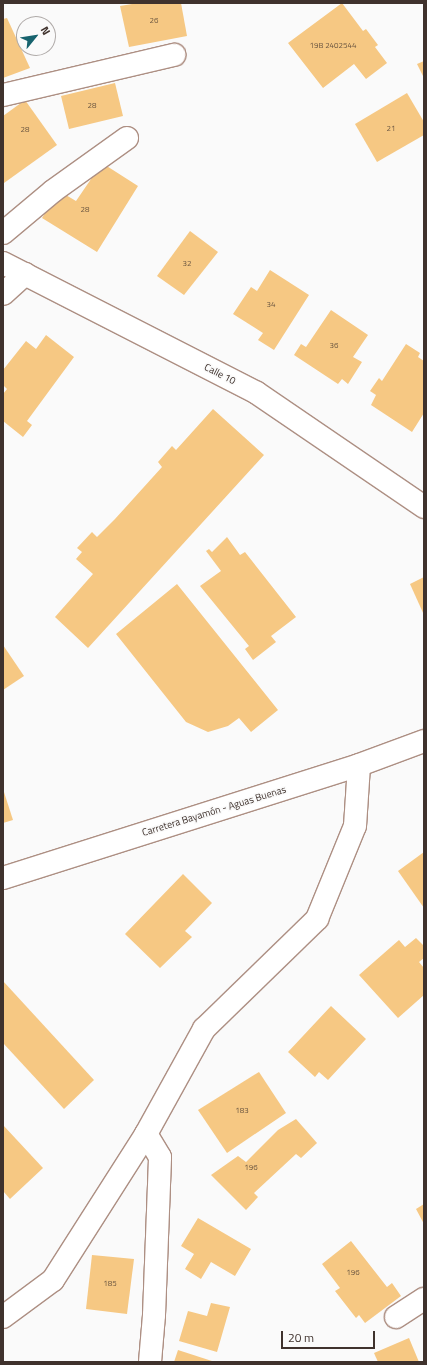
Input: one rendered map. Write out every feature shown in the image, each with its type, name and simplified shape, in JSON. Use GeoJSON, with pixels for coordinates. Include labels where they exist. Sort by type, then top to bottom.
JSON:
{"type":"FeatureCollection","features":[{"type":"Feature","properties":{"kind":"street"},"geometry":{"type":"LineString","coordinates":[[3,95],[174,55]]}},
{"type":"Feature","properties":{"kind":"street"},"geometry":{"type":"LineString","coordinates":[[3,233],[54,191],[127,138]]}},
{"type":"Feature","properties":{"kind":"street","name":"Calle 10"},"geometry":{"type":"LineString","coordinates":[[3,263],[257,393],[424,507]]}},
{"type":"Feature","properties":{"kind":"street"},"geometry":{"type":"LineString","coordinates":[[3,294],[25,274]]}},
{"type":"Feature","properties":{"kind":"street","name":"Carretera Bayamón - Aguas Buenas"},"geometry":{"type":"LineString","coordinates":[[3,878],[359,765],[424,741]]}},
{"type":"Feature","properties":{"kind":"street"},"geometry":{"type":"LineString","coordinates":[[3,1317],[53,1280],[146,1134],[204,1029],[317,919],[354,826],[359,765]]}},
{"type":"Feature","properties":{"kind":"street"},"geometry":{"type":"LineString","coordinates":[[146,1134],[160,1157],[154,1315],[150,1362]]}},
{"type":"Feature","properties":{"kind":"street"},"geometry":{"type":"LineString","coordinates":[[396,1317],[424,1299]]}},
{"type":"Feature","properties":{"kind":"building"},"geometry":{"type":"Polygon","coordinates":[[[138,3],[181,3],[187,36],[129,47],[120,6],[138,3]]]}},
{"type":"Feature","properties":{"kind":"building"},"geometry":{"type":"Polygon","coordinates":[[[342,3],[363,31],[366,29],[378,45],[375,47],[387,63],[366,79],[354,64],[323,88],[288,43],[342,3]]]}},
{"type":"Feature","properties":{"kind":"building"},"geometry":{"type":"Polygon","coordinates":[[[7,18],[16,38],[16,56],[24,56],[30,68],[3,78],[3,19],[7,18]]]}},
{"type":"Feature","properties":{"kind":"building"},"geometry":{"type":"Polygon","coordinates":[[[424,61],[424,78],[417,64],[424,61]]]}},
{"type":"Feature","properties":{"kind":"building"},"geometry":{"type":"Polygon","coordinates":[[[115,83],[123,116],[69,129],[61,96],[115,83]]]}},
{"type":"Feature","properties":{"kind":"building"},"geometry":{"type":"Polygon","coordinates":[[[407,93],[424,122],[424,135],[377,162],[355,124],[407,93]]]}},
{"type":"Feature","properties":{"kind":"building"},"geometry":{"type":"Polygon","coordinates":[[[25,100],[57,145],[4,183],[3,116],[25,100]]]}},
{"type":"Feature","properties":{"kind":"building"},"geometry":{"type":"Polygon","coordinates":[[[102,163],[138,186],[97,252],[42,218],[59,191],[76,201],[102,163]]]}},
{"type":"Feature","properties":{"kind":"building"},"geometry":{"type":"Polygon","coordinates":[[[190,231],[218,252],[184,295],[157,276],[190,231]]]}},
{"type":"Feature","properties":{"kind":"building"},"geometry":{"type":"Polygon","coordinates":[[[270,270],[309,295],[274,350],[258,340],[263,333],[233,314],[251,287],[257,291],[270,270]]]}},
{"type":"Feature","properties":{"kind":"building"},"geometry":{"type":"Polygon","coordinates":[[[331,310],[368,335],[353,357],[362,362],[348,384],[342,379],[338,384],[294,355],[301,344],[306,347],[331,310]]]}},
{"type":"Feature","properties":{"kind":"building"},"geometry":{"type":"Polygon","coordinates":[[[46,335],[74,357],[27,421],[32,425],[23,437],[3,421],[3,394],[7,389],[3,385],[3,370],[26,341],[36,349],[46,335]]]}},
{"type":"Feature","properties":{"kind":"building"},"geometry":{"type":"Polygon","coordinates":[[[406,344],[420,353],[418,357],[424,361],[424,413],[412,432],[371,405],[376,395],[370,391],[379,378],[382,381],[406,344]]]}},
{"type":"Feature","properties":{"kind":"building"},"geometry":{"type":"Polygon","coordinates":[[[213,409],[264,455],[88,648],[55,617],[93,574],[76,559],[82,552],[77,548],[92,532],[97,537],[115,519],[162,467],[158,462],[172,446],[176,450],[213,409]]]}},
{"type":"Feature","properties":{"kind":"building"},"geometry":{"type":"Polygon","coordinates":[[[227,537],[240,555],[245,552],[296,617],[271,636],[276,642],[253,660],[245,649],[249,646],[200,586],[221,571],[206,551],[209,549],[212,552],[227,537]]]}},
{"type":"Feature","properties":{"kind":"building"},"geometry":{"type":"Polygon","coordinates":[[[424,577],[424,615],[410,584],[424,577]]]}},
{"type":"Feature","properties":{"kind":"building"},"geometry":{"type":"Polygon","coordinates":[[[177,584],[278,710],[251,732],[239,718],[228,726],[208,732],[186,722],[116,634],[177,584]]]}},
{"type":"Feature","properties":{"kind":"building"},"geometry":{"type":"Polygon","coordinates":[[[3,645],[24,676],[3,690],[3,645]]]}},
{"type":"Feature","properties":{"kind":"building"},"geometry":{"type":"Polygon","coordinates":[[[3,789],[13,820],[3,823],[3,789]]]}},
{"type":"Feature","properties":{"kind":"building"},"geometry":{"type":"Polygon","coordinates":[[[424,852],[424,908],[398,871],[424,852]]]}},
{"type":"Feature","properties":{"kind":"building"},"geometry":{"type":"Polygon","coordinates":[[[183,874],[212,903],[185,931],[192,937],[160,968],[125,934],[183,874]]]}},
{"type":"Feature","properties":{"kind":"building"},"geometry":{"type":"Polygon","coordinates":[[[416,938],[424,946],[424,958],[419,962],[424,968],[424,995],[398,1018],[359,975],[399,940],[405,947],[416,938]]]}},
{"type":"Feature","properties":{"kind":"building"},"geometry":{"type":"Polygon","coordinates":[[[3,981],[94,1080],[64,1109],[3,1043],[3,981]]]}},
{"type":"Feature","properties":{"kind":"building"},"geometry":{"type":"Polygon","coordinates":[[[331,1006],[366,1039],[328,1080],[319,1072],[315,1077],[288,1052],[331,1006]]]}},
{"type":"Feature","properties":{"kind":"building"},"geometry":{"type":"Polygon","coordinates":[[[259,1072],[286,1113],[227,1153],[198,1110],[259,1072]]]}},
{"type":"Feature","properties":{"kind":"building"},"geometry":{"type":"Polygon","coordinates":[[[296,1119],[317,1143],[301,1158],[296,1154],[254,1193],[258,1197],[246,1210],[211,1175],[238,1156],[246,1162],[278,1130],[296,1119]]]}},
{"type":"Feature","properties":{"kind":"building"},"geometry":{"type":"Polygon","coordinates":[[[3,1125],[43,1168],[10,1199],[3,1191],[3,1125]]]}},
{"type":"Feature","properties":{"kind":"building"},"geometry":{"type":"Polygon","coordinates":[[[424,1204],[424,1224],[416,1209],[424,1204]]]}},
{"type":"Feature","properties":{"kind":"building"},"geometry":{"type":"Polygon","coordinates":[[[198,1218],[251,1249],[235,1276],[211,1262],[201,1279],[185,1269],[194,1254],[181,1246],[198,1218]]]}},
{"type":"Feature","properties":{"kind":"building"},"geometry":{"type":"Polygon","coordinates":[[[351,1241],[387,1287],[392,1283],[401,1296],[365,1323],[359,1315],[356,1318],[335,1291],[340,1288],[322,1264],[351,1241]]]}},
{"type":"Feature","properties":{"kind":"building"},"geometry":{"type":"Polygon","coordinates":[[[92,1255],[134,1259],[127,1314],[86,1309],[92,1255]]]}},
{"type":"Feature","properties":{"kind":"building"},"geometry":{"type":"Polygon","coordinates":[[[211,1303],[230,1307],[217,1352],[179,1341],[188,1311],[207,1316],[211,1303]]]}},
{"type":"Feature","properties":{"kind":"building"},"geometry":{"type":"Polygon","coordinates":[[[409,1338],[419,1362],[378,1362],[374,1353],[409,1338]]]}},
{"type":"Feature","properties":{"kind":"building"},"geometry":{"type":"Polygon","coordinates":[[[178,1350],[215,1362],[174,1362],[178,1350]]]}}]}
